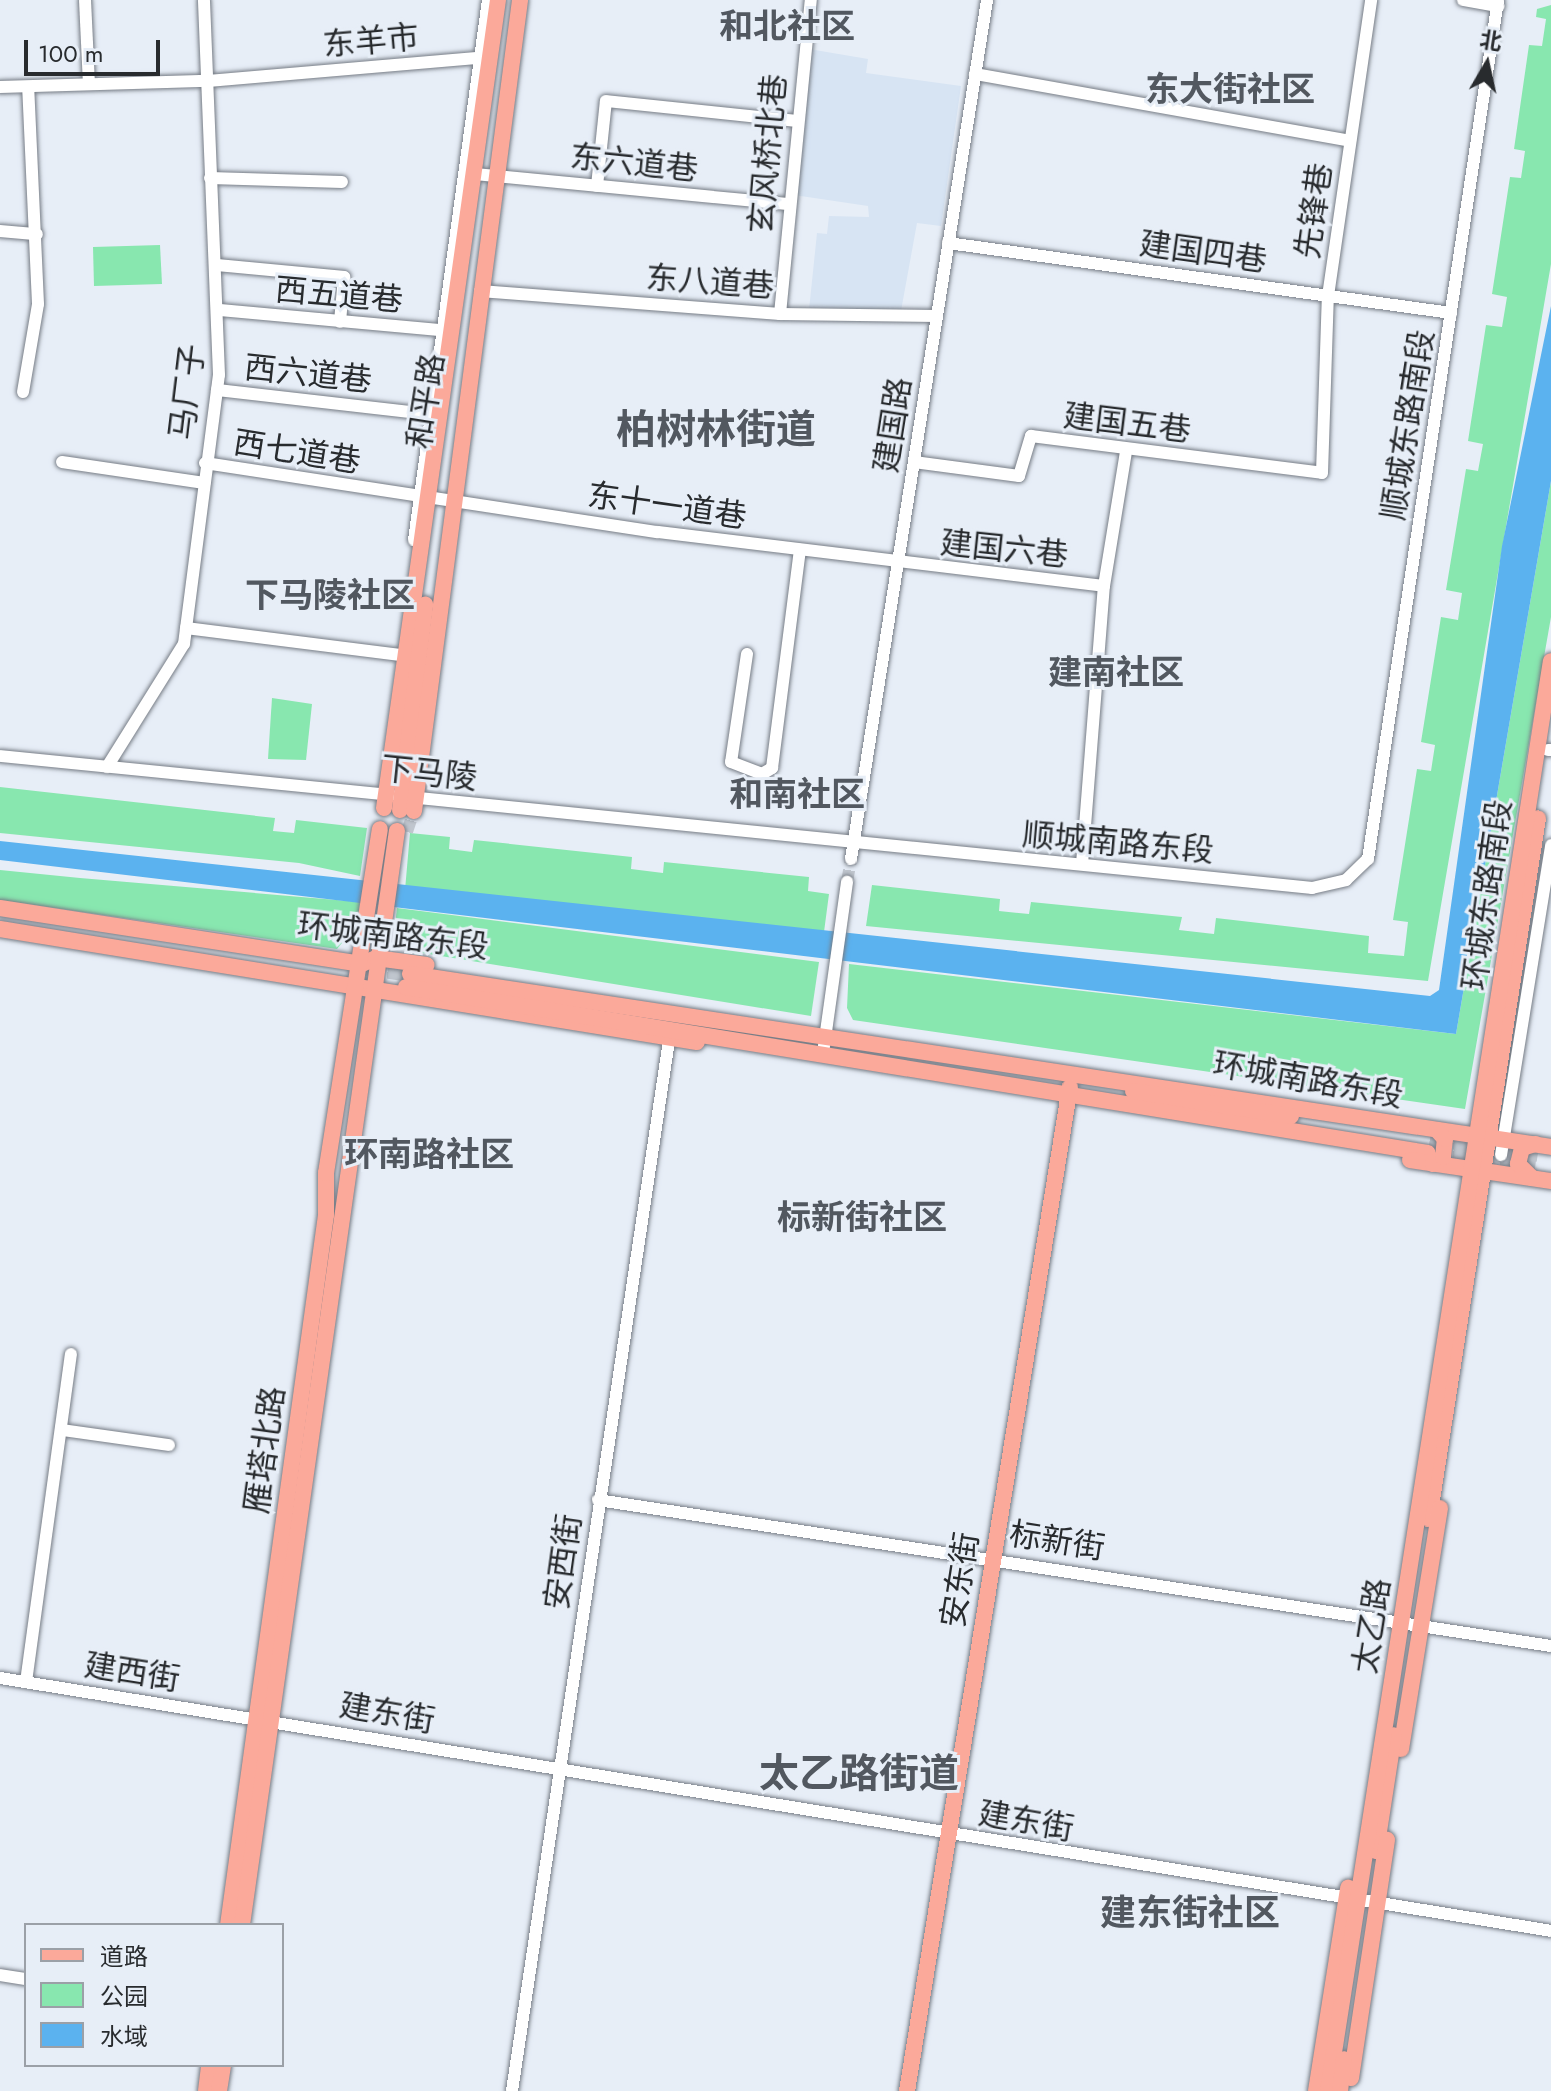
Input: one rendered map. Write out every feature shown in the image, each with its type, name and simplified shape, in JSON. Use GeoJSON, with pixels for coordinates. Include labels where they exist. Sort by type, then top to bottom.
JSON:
{"type":"FeatureCollection","features":[{"type":"Feature","properties":{"kind":"main road","name":"和平路"},"geometry":{"type":"LineString","coordinates":[[400,803],[434,500],[436,415],[448,331],[485,175],[486,57],[498,0]]}},
{"type":"Feature","properties":{"kind":"main road","name":"和平路"},"geometry":{"type":"LineString","coordinates":[[400,803],[404,661],[434,500],[510,0]]}},
{"type":"Feature","properties":{"kind":"main road"},"geometry":{"type":"LineString","coordinates":[[434,500],[480,291],[485,175],[520,0]]}},
{"type":"Feature","properties":{"kind":"main road","name":"环城东路南段"},"geometry":{"type":"LineString","coordinates":[[1495,1143],[1551,661]]}},
{"type":"Feature","properties":{"kind":"main road","name":"环城东路南段"},"geometry":{"type":"LineString","coordinates":[[1495,1143],[1551,726]]}},
{"type":"Feature","properties":{"kind":"main road"},"geometry":{"type":"LineString","coordinates":[[357,983],[369,961],[382,867],[395,831]]}},
{"type":"Feature","properties":{"kind":"main road","name":"环城南路东段"},"geometry":{"type":"LineString","coordinates":[[0,908],[656,1000],[823,1053],[1110,1104],[1154,1119],[1432,1146],[1495,1143],[1542,1160]]}},
{"type":"Feature","properties":{"kind":"main road","name":"环城南路东段"},"geometry":{"type":"LineString","coordinates":[[0,929],[357,983],[371,994],[669,1041],[825,1036],[1112,1085],[1158,1083],[1432,1146],[1485,1173],[1542,1160]]}},
{"type":"Feature","properties":{"kind":"main road","name":"雁塔北路"},"geometry":{"type":"LineString","coordinates":[[228,1923],[263,1718],[371,994],[369,961]]}},
{"type":"Feature","properties":{"kind":"main road","name":"环城南路东段"},"geometry":{"type":"LineString","coordinates":[[408,980],[778,1038]]}},
{"type":"Feature","properties":{"kind":"main road","name":"雁塔北路"},"geometry":{"type":"LineString","coordinates":[[242,1923],[263,1718],[357,983]]}},
{"type":"Feature","properties":{"kind":"main road","name":"安东街"},"geometry":{"type":"LineString","coordinates":[[907,2091],[991,1557],[1072,1078]]}},
{"type":"Feature","properties":{"kind":"main road"},"geometry":{"type":"LineString","coordinates":[[1485,1173],[1495,1143]]}},
{"type":"Feature","properties":{"kind":"main road"},"geometry":{"type":"LineString","coordinates":[[1485,1173],[1495,1143]]}},
{"type":"Feature","properties":{"kind":"main road"},"geometry":{"type":"LineString","coordinates":[[1542,1160],[1551,1181]]}},
{"type":"Feature","properties":{"kind":"main road","name":"太乙路"},"geometry":{"type":"LineString","coordinates":[[1328,2091],[1485,1173]]}},
{"type":"Feature","properties":{"kind":"main road"},"geometry":{"type":"LineString","coordinates":[[1316,2091],[1362,1903]]}},
{"type":"Feature","properties":{"kind":"main road"},"geometry":{"type":"LineString","coordinates":[[1349,2091],[1362,1903]]}},
{"type":"Feature","properties":{"kind":"main road","name":"太乙路"},"geometry":{"type":"LineString","coordinates":[[1340,2091],[1362,1903]]}},
{"type":"Feature","properties":{"kind":"main road"},"geometry":{"type":"LineString","coordinates":[[206,2091],[209,2067]]}},
{"type":"Feature","properties":{"kind":"main road"},"geometry":{"type":"LineString","coordinates":[[219,2091],[223,2067]]}},
{"type":"Feature","properties":{"kind":"street"},"geometry":{"type":"LineString","coordinates":[[85,0],[89,84]]}},
{"type":"Feature","properties":{"kind":"street","name":"马厂子"},"geometry":{"type":"LineString","coordinates":[[107,767],[184,644],[205,463],[217,390],[220,310],[210,178],[204,0]]}},
{"type":"Feature","properties":{"kind":"street"},"geometry":{"type":"LineString","coordinates":[[448,331],[486,57],[488,0]]}},
{"type":"Feature","properties":{"kind":"street","name":"玄风桥北巷"},"geometry":{"type":"LineString","coordinates":[[780,314],[796,121],[811,0]]}},
{"type":"Feature","properties":{"kind":"street"},"geometry":{"type":"LineString","coordinates":[[972,0],[987,1]]}},
{"type":"Feature","properties":{"kind":"street","name":"先锋巷"},"geometry":{"type":"LineString","coordinates":[[1329,431],[1328,296],[1371,0]]}},
{"type":"Feature","properties":{"kind":"street"},"geometry":{"type":"LineString","coordinates":[[1463,0],[1498,3]]}},
{"type":"Feature","properties":{"kind":"street","name":"建国路"},"geometry":{"type":"LineString","coordinates":[[852,852],[987,1]]}},
{"type":"Feature","properties":{"kind":"street","name":"顺城东路南段"},"geometry":{"type":"LineString","coordinates":[[1368,859],[1498,3]]}},
{"type":"Feature","properties":{"kind":"street","name":"东羊市"},"geometry":{"type":"LineString","coordinates":[[0,87],[208,81],[486,57]]}},
{"type":"Feature","properties":{"kind":"street"},"geometry":{"type":"LineString","coordinates":[[975,74],[1350,141]]}},
{"type":"Feature","properties":{"kind":"street"},"geometry":{"type":"LineString","coordinates":[[23,392],[38,304],[28,87]]}},
{"type":"Feature","properties":{"kind":"street"},"geometry":{"type":"LineString","coordinates":[[597,186],[606,101],[796,121]]}},
{"type":"Feature","properties":{"kind":"street","name":"东六道巷"},"geometry":{"type":"LineString","coordinates":[[485,175],[788,204]]}},
{"type":"Feature","properties":{"kind":"street"},"geometry":{"type":"LineString","coordinates":[[210,178],[342,182]]}},
{"type":"Feature","properties":{"kind":"street"},"geometry":{"type":"LineString","coordinates":[[0,231],[37,234]]}},
{"type":"Feature","properties":{"kind":"street","name":"建国四巷"},"geometry":{"type":"LineString","coordinates":[[948,243],[1451,313]]}},
{"type":"Feature","properties":{"kind":"street"},"geometry":{"type":"LineString","coordinates":[[217,265],[344,277],[340,322]]}},
{"type":"Feature","properties":{"kind":"street","name":"东八道巷"},"geometry":{"type":"LineString","coordinates":[[480,291],[780,314],[937,316]]}},
{"type":"Feature","properties":{"kind":"street","name":"西五道巷"},"geometry":{"type":"LineString","coordinates":[[220,310],[448,331]]}},
{"type":"Feature","properties":{"kind":"street","name":"西六道巷"},"geometry":{"type":"LineString","coordinates":[[217,390],[436,415]]}},
{"type":"Feature","properties":{"kind":"street","name":"建国五巷"},"geometry":{"type":"LineString","coordinates":[[914,462],[1019,476],[1031,436],[1126,451],[1322,473],[1329,431]]}},
{"type":"Feature","properties":{"kind":"street"},"geometry":{"type":"LineString","coordinates":[[1082,864],[1104,586],[1126,451]]}},
{"type":"Feature","properties":{"kind":"street"},"geometry":{"type":"LineString","coordinates":[[62,462],[204,483]]}},
{"type":"Feature","properties":{"kind":"street","name":"西七道巷"},"geometry":{"type":"LineString","coordinates":[[205,463],[434,500]]}},
{"type":"Feature","properties":{"kind":"street","name":"东十一道巷"},"geometry":{"type":"LineString","coordinates":[[434,500],[897,564]]}},
{"type":"Feature","properties":{"kind":"street"},"geometry":{"type":"LineString","coordinates":[[747,654],[731,762],[762,774],[772,768],[800,550]]}},
{"type":"Feature","properties":{"kind":"street","name":"建国六巷"},"geometry":{"type":"LineString","coordinates":[[897,564],[1104,586]]}},
{"type":"Feature","properties":{"kind":"street"},"geometry":{"type":"LineString","coordinates":[[186,628],[404,661]]}},
{"type":"Feature","properties":{"kind":"street","name":"下马陵"},"geometry":{"type":"LineString","coordinates":[[0,756],[852,852]]}},
{"type":"Feature","properties":{"kind":"street"},"geometry":{"type":"LineString","coordinates":[[382,867],[395,831]]}},
{"type":"Feature","properties":{"kind":"street"},"geometry":{"type":"LineString","coordinates":[[1495,1143],[1551,845]]}},
{"type":"Feature","properties":{"kind":"street","name":"顺城南路东段"},"geometry":{"type":"LineString","coordinates":[[852,852],[1082,864],[1312,888],[1346,880],[1368,859]]}},
{"type":"Feature","properties":{"kind":"street"},"geometry":{"type":"LineString","coordinates":[[823,1053],[847,882]]}},
{"type":"Feature","properties":{"kind":"street","name":"安西街"},"geometry":{"type":"LineString","coordinates":[[512,2091],[669,1041]]}},
{"type":"Feature","properties":{"kind":"street"},"geometry":{"type":"LineString","coordinates":[[26,1682],[71,1354]]}},
{"type":"Feature","properties":{"kind":"street"},"geometry":{"type":"LineString","coordinates":[[62,1430],[169,1445]]}},
{"type":"Feature","properties":{"kind":"street","name":"标新街"},"geometry":{"type":"LineString","coordinates":[[598,1500],[991,1557],[1551,1646]]}},
{"type":"Feature","properties":{"kind":"street","name":"建西街"},"geometry":{"type":"LineString","coordinates":[[0,1678],[263,1718]]}},
{"type":"Feature","properties":{"kind":"street","name":"建东街"},"geometry":{"type":"LineString","coordinates":[[263,1718],[1362,1903],[1551,1931]]}},
{"type":"Feature","properties":{"kind":"street"},"geometry":{"type":"LineString","coordinates":[[0,1975],[24,1979]]}},
{"type":"Feature","properties":{"kind":"shaded area"},"geometry":{"type":"Polygon","coordinates":[[[809,49],[868,59],[866,73],[961,86],[941,226],[917,223],[901,311],[809,310],[817,233],[827,234],[829,216],[869,217],[868,206],[794,195],[809,49]]]}},
{"type":"Feature","properties":{"kind":"green space"},"geometry":{"type":"Polygon","coordinates":[[[1551,5],[1551,264],[1428,981],[866,926],[872,885],[1000,899],[999,911],[1029,914],[1031,902],[1182,917],[1179,930],[1214,934],[1216,918],[1369,936],[1368,953],[1404,956],[1408,922],[1393,920],[1417,769],[1431,771],[1435,745],[1421,742],[1441,617],[1458,620],[1462,593],[1446,590],[1466,469],[1478,471],[1483,444],[1468,441],[1486,325],[1502,327],[1507,297],[1492,294],[1510,177],[1521,178],[1525,151],[1514,149],[1529,45],[1542,46],[1546,19],[1536,17],[1537,9],[1551,5]]]}},
{"type":"Feature","properties":{"kind":"green space"},"geometry":{"type":"Polygon","coordinates":[[[160,245],[162,284],[94,286],[93,247],[160,245]]]}},
{"type":"Feature","properties":{"kind":"green space"},"geometry":{"type":"Polygon","coordinates":[[[1551,481],[1551,617],[1465,1109],[853,1020],[847,1008],[849,964],[1456,1034],[1551,481]]]}},
{"type":"Feature","properties":{"kind":"green space"},"geometry":{"type":"Polygon","coordinates":[[[272,698],[312,704],[306,760],[268,759],[272,698]]]}},
{"type":"Feature","properties":{"kind":"green space"},"geometry":{"type":"Polygon","coordinates":[[[0,787],[275,818],[273,831],[294,833],[296,820],[367,828],[360,876],[299,863],[0,833],[0,787]]]}},
{"type":"Feature","properties":{"kind":"green space"},"geometry":{"type":"Polygon","coordinates":[[[410,833],[450,837],[449,849],[472,852],[474,840],[632,857],[631,869],[663,873],[664,862],[809,877],[808,891],[829,894],[824,932],[405,890],[410,833]]]}},
{"type":"Feature","properties":{"kind":"green space"},"geometry":{"type":"Polygon","coordinates":[[[0,870],[360,902],[357,925],[337,949],[0,900],[0,870]]]}},
{"type":"Feature","properties":{"kind":"green space"},"geometry":{"type":"Polygon","coordinates":[[[397,908],[819,962],[811,1016],[404,950],[394,934],[397,908]]]}},
{"type":"Feature","properties":{"kind":"water"},"geometry":{"type":"Polygon","coordinates":[[[1551,306],[1551,481],[1456,1034],[0,860],[0,841],[1430,996],[1439,990],[1502,546],[1551,306]]]}},
{"type":"Feature","properties":{"kind":"tunnel"},"geometry":{"type":"LineString","coordinates":[[407,832],[414,811]]}},
{"type":"Feature","properties":{"kind":"tunnel"},"geometry":{"type":"LineString","coordinates":[[847,882],[851,859]]}},
{"type":"Feature","properties":{"kind":"tunnel"},"geometry":{"type":"LineString","coordinates":[[364,967],[410,974]]}},
{"type":"Feature","properties":{"kind":"tunnel"},"geometry":{"type":"LineString","coordinates":[[1430,1138],[1538,1154]]}},
{"type":"Feature","properties":{"kind":"tunnel"},"geometry":{"type":"LineString","coordinates":[[1429,1153],[1535,1169]]}},
{"type":"Feature","properties":{"kind":"district","name":"和北社区"},"geometry":{"type":"Point","coordinates":[787,27]}},
{"type":"Feature","properties":{"kind":"district","name":"东大街社区"},"geometry":{"type":"Point","coordinates":[1230,90]}},
{"type":"Feature","properties":{"kind":"district","name":"柏树林街道"},"geometry":{"type":"Point","coordinates":[716,429]}},
{"type":"Feature","properties":{"kind":"district","name":"下马陵社区"},"geometry":{"type":"Point","coordinates":[330,596]}},
{"type":"Feature","properties":{"kind":"district","name":"建南社区"},"geometry":{"type":"Point","coordinates":[1116,673]}},
{"type":"Feature","properties":{"kind":"district","name":"和南社区"},"geometry":{"type":"Point","coordinates":[797,795]}},
{"type":"Feature","properties":{"kind":"district","name":"环南路社区"},"geometry":{"type":"Point","coordinates":[429,1155]}},
{"type":"Feature","properties":{"kind":"district","name":"标新街社区"},"geometry":{"type":"Point","coordinates":[862,1218]}},
{"type":"Feature","properties":{"kind":"district","name":"太乙路街道"},"geometry":{"type":"Point","coordinates":[859,1773]}},
{"type":"Feature","properties":{"kind":"district","name":"建东街社区"},"geometry":{"type":"Point","coordinates":[1190,1913]}}]}
